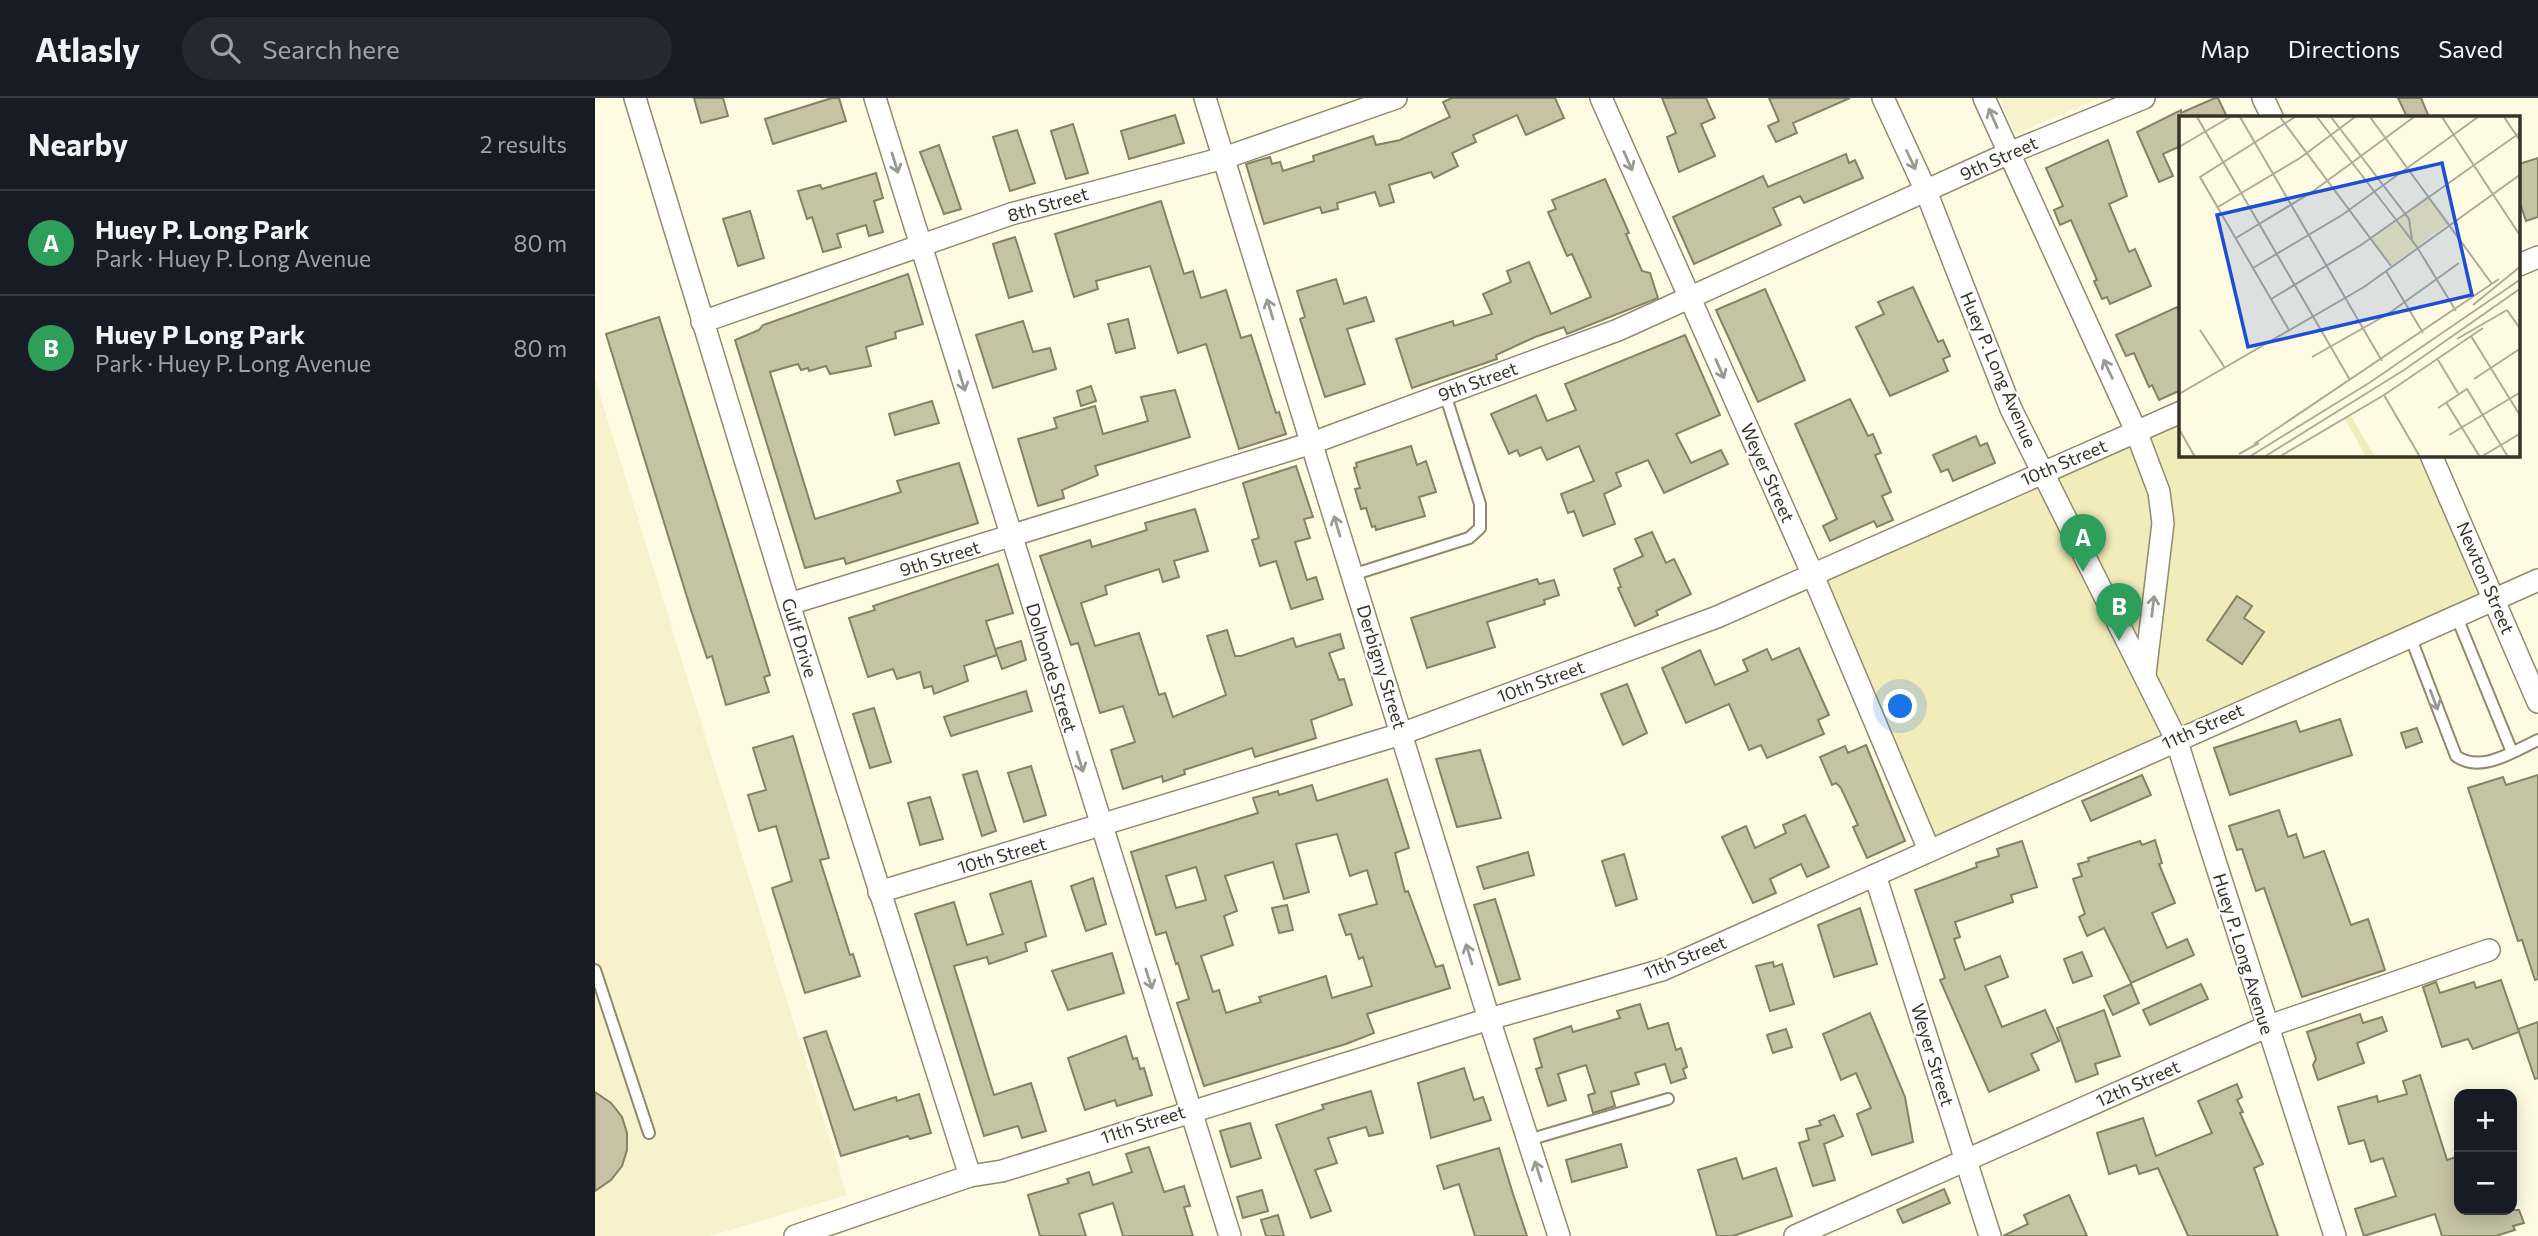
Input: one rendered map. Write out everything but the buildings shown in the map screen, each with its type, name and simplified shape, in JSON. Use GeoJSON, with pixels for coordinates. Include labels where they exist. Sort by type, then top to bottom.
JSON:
{"type":"FeatureCollection","features":[{"type":"Feature","properties":{"kind":"street","name":"Gulf Drive"},"geometry":{"type":"LineString","coordinates":[[635,98],[789,604],[970,1176]]}},
{"type":"Feature","properties":{"kind":"street","name":"Dolhonde Street"},"geometry":{"type":"LineString","coordinates":[[875,98],[1010,538],[1230,1236]]}},
{"type":"Feature","properties":{"kind":"street","name":"Derbigny Street"},"geometry":{"type":"LineString","coordinates":[[1205,98],[1489,1019],[1559,1236]]}},
{"type":"Feature","properties":{"kind":"street","name":"8th Street"},"geometry":{"type":"LineString","coordinates":[[702,322],[1011,214],[1224,158],[1396,98]]}},
{"type":"Feature","properties":{"kind":"street","name":"Weyer Street"},"geometry":{"type":"LineString","coordinates":[[1601,98],[1812,573],[1929,850]]}},
{"type":"Feature","properties":{"kind":"street","name":"Huey P. Long Avenue"},"geometry":{"type":"LineString","coordinates":[[1883,98],[1926,191],[2011,409],[2176,739],[2335,1236]]}},
{"type":"Feature","properties":{"kind":"street"},"geometry":{"type":"LineString","coordinates":[[1984,98],[2136,432],[2159,492],[2163,523],[2145,674]]}},
{"type":"Feature","properties":{"kind":"street","name":"9th Street"},"geometry":{"type":"LineString","coordinates":[[789,604],[1312,443],[1618,330],[2009,153],[2144,98]]}},
{"type":"Feature","properties":{"kind":"street"},"geometry":{"type":"LineString","coordinates":[[2263,98],[2272,116]]}},
{"type":"Feature","properties":{"kind":"street"},"geometry":{"type":"LineString","coordinates":[[2521,264],[2538,257]]}},
{"type":"Feature","properties":{"kind":"street","name":"10th Street"},"geometry":{"type":"LineString","coordinates":[[879,892],[1401,734],[1717,617],[2179,413]]}},
{"type":"Feature","properties":{"kind":"street","name":"Newton Street"},"geometry":{"type":"LineString","coordinates":[[2432,457],[2538,702]]}},
{"type":"Feature","properties":{"kind":"street","name":"11th Street"},"geometry":{"type":"LineString","coordinates":[[795,1236],[970,1176],[1002,1171],[1489,1019],[1662,970],[2538,580]]}},
{"type":"Feature","properties":{"kind":"street","name":"Weyer Street"},"geometry":{"type":"LineString","coordinates":[[1875,875],[1990,1236]]}},
{"type":"Feature","properties":{"kind":"street","name":"12th Street"},"geometry":{"type":"LineString","coordinates":[[1795,1236],[2266,1027],[2489,950]]}},
{"type":"Feature","properties":{"kind":"lane"},"geometry":{"type":"LineString","coordinates":[[1352,575],[1469,538],[1480,528],[1480,503],[1445,394]]}},
{"type":"Feature","properties":{"kind":"lane"},"geometry":{"type":"LineString","coordinates":[[2456,615],[2512,752]]}},
{"type":"Feature","properties":{"kind":"lane"},"geometry":{"type":"LineString","coordinates":[[2410,636],[2456,756],[2473,763],[2493,760],[2538,740]]}},
{"type":"Feature","properties":{"kind":"lane"},"geometry":{"type":"LineString","coordinates":[[595,970],[649,1133]]}},
{"type":"Feature","properties":{"kind":"lane"},"geometry":{"type":"LineString","coordinates":[[1528,1140],[1668,1099]]}},
{"type":"Feature","properties":{"kind":"shaded area"},"geometry":{"type":"Polygon","coordinates":[[[1999,98],[2100,98],[2015,134],[1999,98]]]}},
{"type":"Feature","properties":{"kind":"shaded area"},"geometry":{"type":"Polygon","coordinates":[[[595,379],[847,1195],[710,1236],[595,1236],[595,379]]]}},
{"type":"Feature","properties":{"kind":"shaded area"},"geometry":{"type":"Polygon","coordinates":[[[2179,413],[2179,457],[2432,457],[2494,598],[1929,850],[1812,573],[2179,413]]]}},
{"type":"Feature","properties":{"kind":"place","name":"Huey P. Long Park"},"geometry":{"type":"Point","coordinates":[2083,572]}},
{"type":"Feature","properties":{"kind":"place","name":"Huey P Long Park"},"geometry":{"type":"Point","coordinates":[2119,641]}}]}
